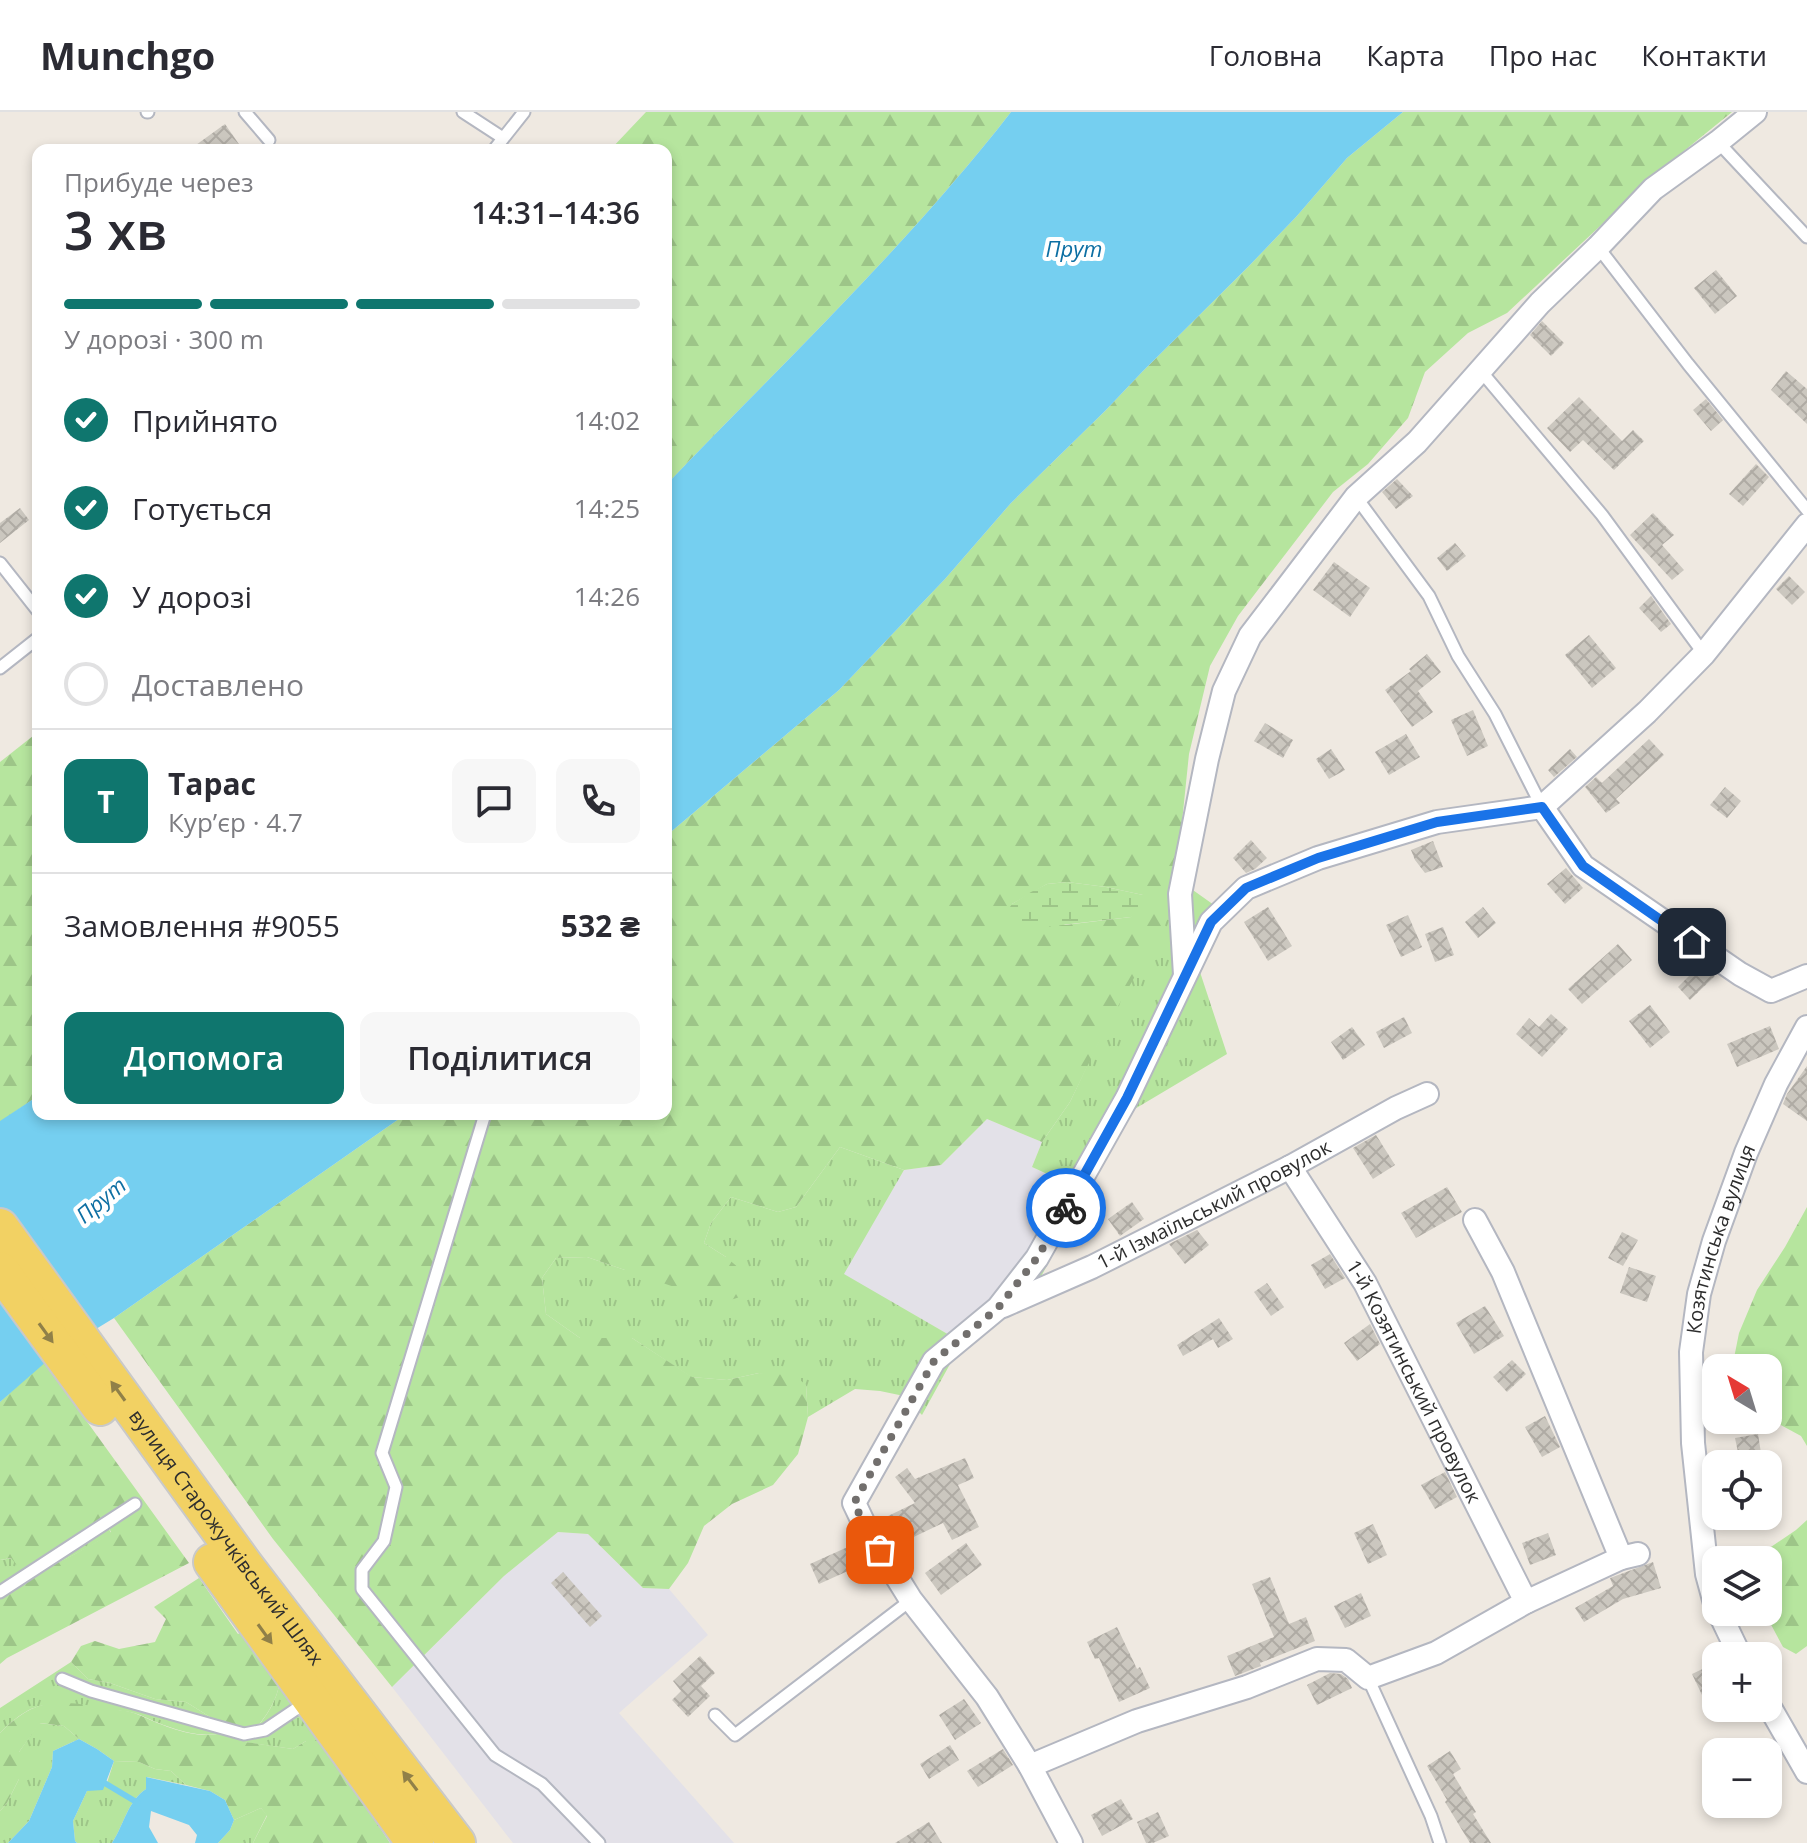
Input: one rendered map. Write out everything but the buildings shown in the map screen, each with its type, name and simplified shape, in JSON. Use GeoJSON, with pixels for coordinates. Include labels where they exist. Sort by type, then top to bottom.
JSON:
{"type":"FeatureCollection","features":[{"type":"Feature","properties":{"kind":"main road","name":"вулиця Старожучківський Шлях"},"geometry":{"type":"LineString","coordinates":[[0,1227],[232,1569],[311,1698],[415,1843]]}},
{"type":"Feature","properties":{"kind":"main road","name":"вулиця Старожучківський Шлях"},"geometry":{"type":"LineString","coordinates":[[0,1270],[232,1569],[457,1843]]}},
{"type":"Feature","properties":{"kind":"street"},"geometry":{"type":"LineString","coordinates":[[1185,976],[1180,894],[1224,691],[1250,636],[1356,497],[1417,442],[1540,303],[1653,189],[1755,112]]}},
{"type":"Feature","properties":{"kind":"street"},"geometry":{"type":"LineString","coordinates":[[1071,1843],[1030,1766],[987,1697],[911,1600],[854,1503],[934,1361],[998,1308],[1037,1258],[1127,1098],[1211,922],[1246,888],[1318,858],[1437,822],[1542,807],[1647,712],[1704,654],[1807,525]]}},
{"type":"Feature","properties":{"kind":"street"},"geometry":{"type":"LineString","coordinates":[[1542,807],[1583,866],[1740,974],[1771,991],[1807,976]]}},
{"type":"Feature","properties":{"kind":"street","name":"Козятинська вулиця"},"geometry":{"type":"LineString","coordinates":[[1704,1546],[1693,1443],[1691,1352],[1699,1294],[1714,1241],[1746,1153],[1776,1084],[1807,1027]]}},
{"type":"Feature","properties":{"kind":"street","name":"1-й Ізмаїльський провулок"},"geometry":{"type":"LineString","coordinates":[[998,1308],[1092,1267],[1427,1094]]}},
{"type":"Feature","properties":{"kind":"street","name":"1-й Козятинський провулок"},"geometry":{"type":"LineString","coordinates":[[1290,1167],[1365,1283],[1526,1602]]}},
{"type":"Feature","properties":{"kind":"street"},"geometry":{"type":"LineString","coordinates":[[1030,1766],[1137,1721],[1247,1687],[1317,1659],[1346,1660],[1368,1678],[1436,1653],[1526,1602],[1629,1556],[1503,1272],[1475,1220]]}},
{"type":"Feature","properties":{"kind":"street"},"geometry":{"type":"LineString","coordinates":[[1778,1722],[1807,1772]]}},
{"type":"Feature","properties":{"kind":"lane"},"geometry":{"type":"LineString","coordinates":[[245,112],[269,140]]}},
{"type":"Feature","properties":{"kind":"lane"},"geometry":{"type":"LineString","coordinates":[[463,112],[503,138]]}},
{"type":"Feature","properties":{"kind":"lane"},"geometry":{"type":"LineString","coordinates":[[498,144],[524,112]]}},
{"type":"Feature","properties":{"kind":"lane"},"geometry":{"type":"LineString","coordinates":[[1718,142],[1807,237]]}},
{"type":"Feature","properties":{"kind":"lane"},"geometry":{"type":"LineString","coordinates":[[1598,247],[1807,510]]}},
{"type":"Feature","properties":{"kind":"lane"},"geometry":{"type":"LineString","coordinates":[[1480,369],[1602,515],[1704,654]]}},
{"type":"Feature","properties":{"kind":"lane"},"geometry":{"type":"LineString","coordinates":[[1356,497],[1429,596],[1458,656],[1495,714],[1542,807]]}},
{"type":"Feature","properties":{"kind":"lane"},"geometry":{"type":"LineString","coordinates":[[0,563],[32,603]]}},
{"type":"Feature","properties":{"kind":"lane"},"geometry":{"type":"LineString","coordinates":[[0,668],[32,643]]}},
{"type":"Feature","properties":{"kind":"lane"},"geometry":{"type":"LineString","coordinates":[[483,1120],[382,1453],[396,1487],[384,1541],[362,1570],[362,1589],[495,1755],[542,1784],[599,1843]]}},
{"type":"Feature","properties":{"kind":"lane"},"geometry":{"type":"LineString","coordinates":[[0,1592],[135,1504]]}},
{"type":"Feature","properties":{"kind":"lane"},"geometry":{"type":"LineString","coordinates":[[715,1715],[735,1735],[911,1600]]}},
{"type":"Feature","properties":{"kind":"lane"},"geometry":{"type":"LineString","coordinates":[[1368,1678],[1431,1816],[1440,1843]]}},
{"type":"Feature","properties":{"kind":"lane"},"geometry":{"type":"LineString","coordinates":[[62,1679],[91,1691],[244,1734],[265,1730],[311,1698]]}},
{"type":"Feature","properties":{"kind":"shaded area"},"geometry":{"type":"Polygon","coordinates":[[[987,1119],[1042,1142],[1032,1167],[1069,1185],[1024,1268],[951,1336],[843,1274],[904,1170],[941,1165],[987,1119]]]}},
{"type":"Feature","properties":{"kind":"shaded area"},"geometry":{"type":"Polygon","coordinates":[[[558,1532],[588,1534],[643,1588],[669,1589],[708,1635],[619,1713],[734,1843],[513,1843],[392,1687],[504,1576],[558,1532]]]}},
{"type":"Feature","properties":{"kind":"green space"},"geometry":{"type":"Polygon","coordinates":[[[646,112],[1011,112],[887,257],[672,479],[672,144],[616,144],[646,112]]]}},
{"type":"Feature","properties":{"kind":"green space"},"geometry":{"type":"Polygon","coordinates":[[[1403,112],[1732,112],[1658,172],[1507,313],[1468,333],[1425,372],[1408,418],[1368,464],[1333,492],[1238,616],[1210,666],[1189,754],[1173,909],[1108,1024],[1070,1102],[1042,1142],[987,1119],[941,1165],[904,1170],[840,1147],[796,1207],[778,1212],[731,1197],[711,1223],[704,1243],[748,1276],[743,1296],[721,1303],[587,1257],[556,1258],[542,1278],[546,1314],[580,1338],[632,1338],[692,1377],[727,1380],[759,1373],[794,1375],[806,1385],[808,1417],[798,1454],[773,1485],[732,1504],[704,1526],[688,1563],[669,1589],[643,1588],[588,1534],[558,1532],[504,1576],[392,1687],[273,1539],[114,1318],[397,1120],[672,1120],[672,831],[839,690],[945,579],[1011,503],[1296,217],[1347,158],[1403,112]],[[1067,882],[1047,884],[1012,904],[1065,925],[1131,917],[1143,895],[1067,882]]]}},
{"type":"Feature","properties":{"kind":"green space"},"geometry":{"type":"Polygon","coordinates":[[[32,737],[32,1100],[0,1122],[0,762],[32,737]]]}},
{"type":"Feature","properties":{"kind":"green space"},"geometry":{"type":"Polygon","coordinates":[[[1176,878],[1228,915],[1199,969],[1227,1054],[1133,1110],[1028,1300],[955,1355],[922,1415],[904,1396],[855,1389],[808,1417],[806,1385],[759,1373],[727,1380],[691,1377],[632,1338],[580,1338],[546,1314],[542,1278],[556,1258],[587,1257],[625,1270],[726,1257],[704,1243],[711,1223],[731,1197],[778,1212],[796,1207],[840,1147],[904,1170],[844,1274],[951,1336],[1024,1268],[1069,1184],[1032,1167],[1042,1142],[1070,1102],[1176,878]]]}},
{"type":"Feature","properties":{"kind":"green space"},"geometry":{"type":"Polygon","coordinates":[[[1067,882],[1143,895],[1151,905],[1146,912],[1131,917],[1019,930],[1010,925],[1004,916],[1012,904],[1031,892],[1047,884],[1067,882]]]}},
{"type":"Feature","properties":{"kind":"green space"},"geometry":{"type":"Polygon","coordinates":[[[1807,1207],[1807,1446],[1801,1436],[1782,1426],[1782,1354],[1735,1354],[1739,1333],[1757,1290],[1807,1207]]]}},
{"type":"Feature","properties":{"kind":"green space"},"geometry":{"type":"Polygon","coordinates":[[[44,1362],[189,1563],[0,1664],[0,1598],[111,1532],[103,1517],[32,1570],[19,1568],[11,1558],[0,1560],[0,1402],[44,1362]]]}},
{"type":"Feature","properties":{"kind":"green space"},"geometry":{"type":"Polygon","coordinates":[[[103,1517],[111,1533],[0,1598],[0,1560],[53,1552],[103,1517]]]}},
{"type":"Feature","properties":{"kind":"green space"},"geometry":{"type":"Polygon","coordinates":[[[1807,1520],[1807,1646],[1796,1654],[1783,1647],[1772,1626],[1782,1626],[1782,1546],[1772,1546],[1807,1520]]]}},
{"type":"Feature","properties":{"kind":"green space"},"geometry":{"type":"Polygon","coordinates":[[[199,1578],[238,1634],[245,1630],[280,1681],[271,1707],[245,1742],[293,1749],[306,1741],[323,1741],[390,1843],[253,1843],[267,1816],[261,1808],[234,1820],[225,1800],[210,1791],[186,1785],[171,1771],[155,1769],[139,1762],[114,1761],[64,1726],[40,1723],[19,1752],[19,1779],[0,1811],[0,1733],[35,1707],[72,1703],[130,1712],[192,1734],[224,1732],[223,1725],[186,1702],[155,1699],[110,1683],[88,1679],[71,1662],[81,1646],[95,1641],[119,1649],[155,1642],[166,1619],[154,1607],[199,1578]]]}},
{"type":"Feature","properties":{"kind":"green space"},"geometry":{"type":"Polygon","coordinates":[[[71,1662],[88,1679],[110,1683],[155,1699],[186,1702],[223,1725],[224,1732],[203,1735],[130,1712],[55,1704],[23,1713],[0,1733],[0,1708],[71,1662]]]}},
{"type":"Feature","properties":{"kind":"green space"},"geometry":{"type":"Polygon","coordinates":[[[280,1681],[323,1741],[306,1741],[293,1749],[244,1742],[267,1714],[280,1681]]]}},
{"type":"Feature","properties":{"kind":"green space"},"geometry":{"type":"Polygon","coordinates":[[[39,1723],[64,1726],[79,1739],[53,1751],[52,1767],[29,1821],[8,1843],[0,1843],[0,1811],[19,1779],[19,1752],[39,1723]]]}},
{"type":"Feature","properties":{"kind":"green space"},"geometry":{"type":"Polygon","coordinates":[[[114,1761],[139,1762],[155,1769],[171,1771],[186,1785],[147,1777],[146,1789],[130,1807],[112,1843],[77,1843],[73,1821],[87,1791],[107,1783],[114,1761]]]}},
{"type":"Feature","properties":{"kind":"green space"},"geometry":{"type":"Polygon","coordinates":[[[261,1808],[267,1815],[253,1843],[218,1843],[230,1830],[234,1820],[261,1808]]]}},
{"type":"Feature","properties":{"kind":"water","name":"Прут"},"geometry":{"type":"Polygon","coordinates":[[[1011,112],[1403,112],[1347,158],[1248,267],[1011,503],[945,579],[839,690],[672,831],[672,479],[887,257],[1011,112]]]}},
{"type":"Feature","properties":{"kind":"water","name":"Прут"},"geometry":{"type":"Polygon","coordinates":[[[32,1100],[32,1120],[397,1120],[114,1318],[55,1354],[0,1402],[0,1121],[32,1100]]]}},
{"type":"Feature","properties":{"kind":"water"},"geometry":{"type":"Polygon","coordinates":[[[79,1739],[114,1761],[103,1790],[87,1791],[73,1821],[77,1843],[8,1843],[29,1821],[52,1767],[53,1751],[79,1739]]]}},
{"type":"Feature","properties":{"kind":"water"},"geometry":{"type":"Polygon","coordinates":[[[146,1777],[210,1791],[225,1800],[234,1820],[230,1830],[218,1843],[195,1843],[197,1835],[189,1825],[151,1811],[149,1827],[158,1843],[112,1843],[130,1807],[146,1789],[146,1777]]]}},
{"type":"Feature","properties":{"kind":"waterway"},"geometry":{"type":"LineString","coordinates":[[103,1782],[138,1803]]}},
{"type":"Feature","properties":{"kind":"way so far"},"geometry":{"type":"LineString","coordinates":[[880,1550],[854,1503],[934,1361],[998,1308],[1037,1258],[1066,1208]]}},
{"type":"Feature","properties":{"kind":"route"},"geometry":{"type":"LineString","coordinates":[[1066,1208],[1127,1098],[1211,922],[1246,888],[1318,858],[1437,822],[1542,807],[1583,866],[1692,942]]}}]}
